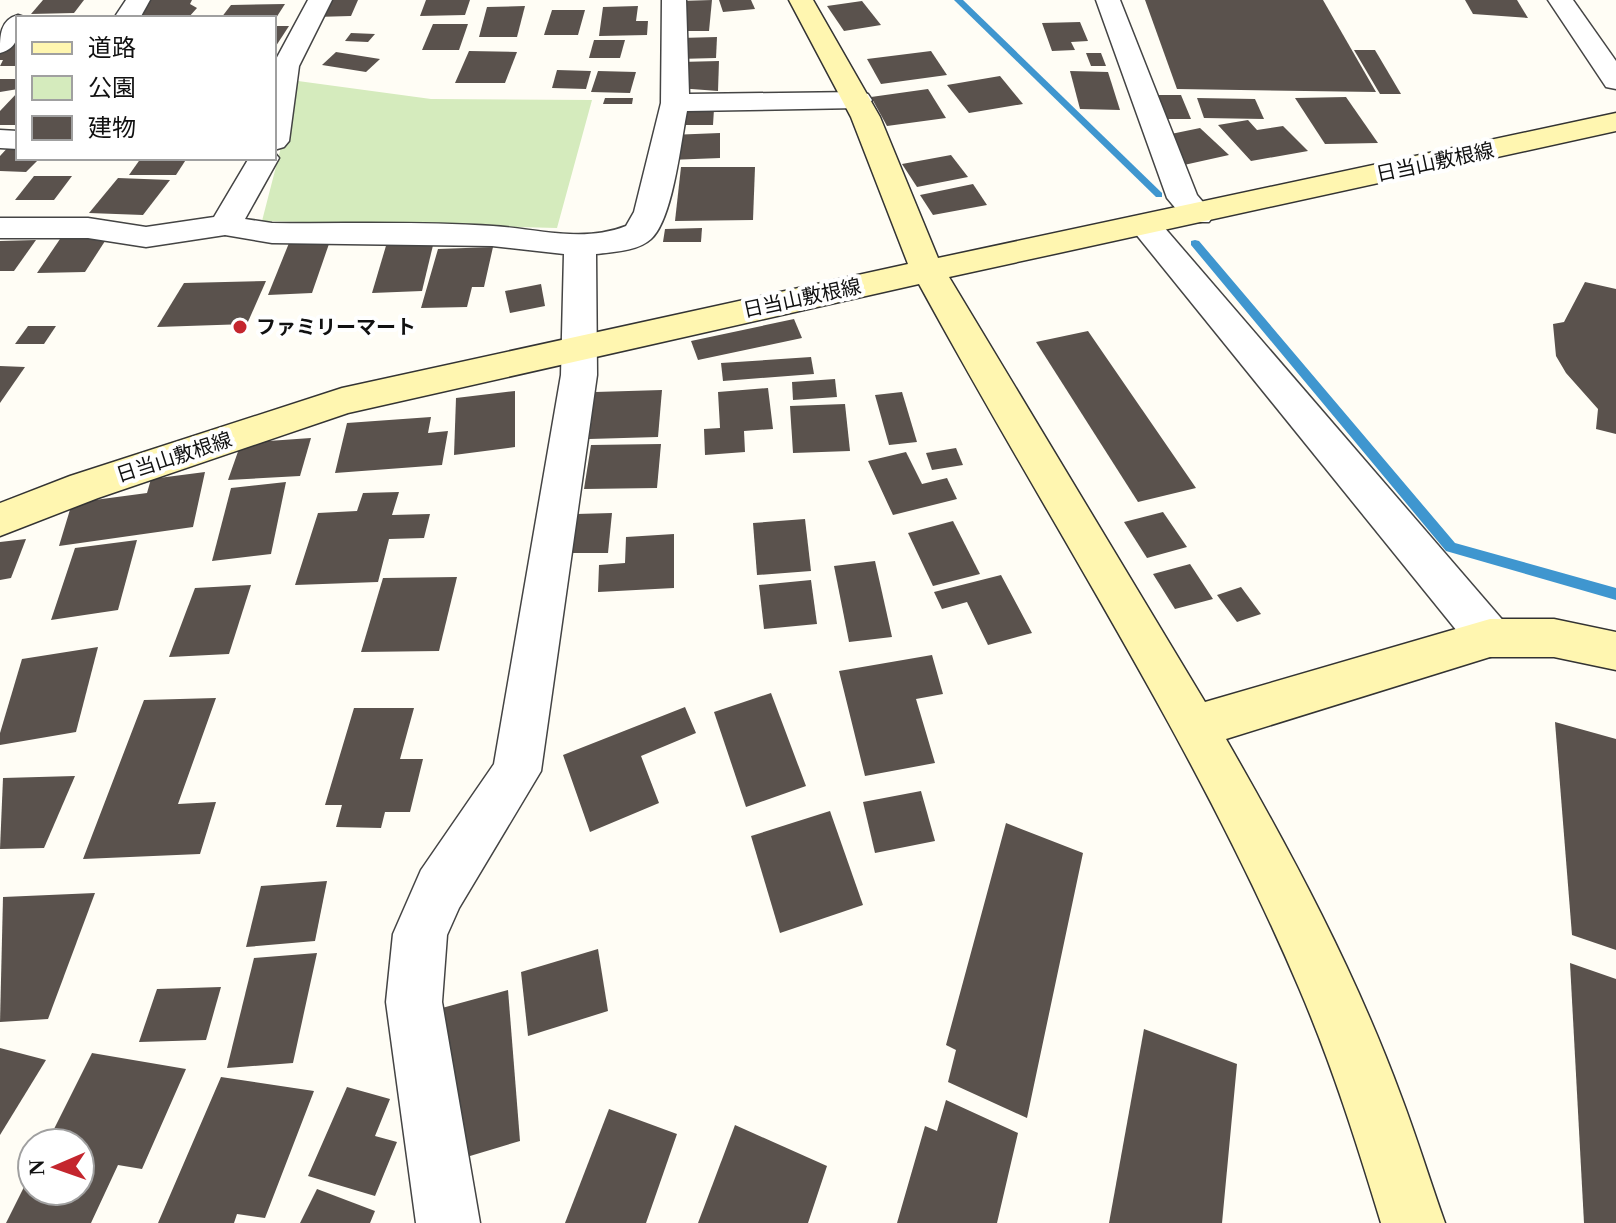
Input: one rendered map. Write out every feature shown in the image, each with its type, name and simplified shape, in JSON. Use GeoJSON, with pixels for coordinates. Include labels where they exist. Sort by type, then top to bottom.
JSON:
{"type":"FeatureCollection","features":[{"type":"Feature","properties":{"kind":"street"},"geometry":{"type":"LineString","coordinates":[[24,16],[37,0]]}},
{"type":"Feature","properties":{"kind":"street"},"geometry":{"type":"LineString","coordinates":[[0,228],[88,228],[146,237],[225,225],[272,233],[492,236],[580,246],[616,242],[639,233],[650,212],[675,103],[674,0]]}},
{"type":"Feature","properties":{"kind":"street"},"geometry":{"type":"LineString","coordinates":[[801,0],[858,100],[928,271],[1195,727],[1295,913],[1345,1027],[1413,1223]]}},
{"type":"Feature","properties":{"kind":"street"},"geometry":{"type":"LineString","coordinates":[[1108,0],[1183,198],[1198,215]]}},
{"type":"Feature","properties":{"kind":"street"},"geometry":{"type":"LineString","coordinates":[[1560,0],[1616,81]]}},
{"type":"Feature","properties":{"kind":"street"},"geometry":{"type":"LineString","coordinates":[[276,121],[282,60],[305,15]]}},
{"type":"Feature","properties":{"kind":"street"},"geometry":{"type":"LineString","coordinates":[[0,45],[16,25]]}},
{"type":"Feature","properties":{"kind":"street"},"geometry":{"type":"LineString","coordinates":[[675,103],[858,100]]}},
{"type":"Feature","properties":{"kind":"street","name":"日当山敷根線"},"geometry":{"type":"LineString","coordinates":[[0,520],[84,487],[342,401],[577,347],[1198,215],[1616,122]]}},
{"type":"Feature","properties":{"kind":"street"},"geometry":{"type":"LineString","coordinates":[[225,225],[263,160]]}},
{"type":"Feature","properties":{"kind":"street"},"geometry":{"type":"LineString","coordinates":[[1146,226],[1490,638]]}},
{"type":"Feature","properties":{"kind":"street"},"geometry":{"type":"LineString","coordinates":[[448,1223],[414,1002],[420,934],[440,889],[517,771],[579,375],[580,246]]}},
{"type":"Feature","properties":{"kind":"street"},"geometry":{"type":"LineString","coordinates":[[1195,727],[1490,638],[1532,633],[1573,638],[1616,651]]}},
{"type":"Feature","properties":{"kind":"green space"},"geometry":{"type":"Polygon","coordinates":[[[298,81],[431,99],[592,100],[557,228],[262,221],[298,81]]]}},
{"type":"Feature","properties":{"kind":"building"},"geometry":{"type":"Polygon","coordinates":[[[43,0],[84,0],[74,13],[31,14],[43,0]]]}},
{"type":"Feature","properties":{"kind":"building"},"geometry":{"type":"Polygon","coordinates":[[[142,0],[192,0],[190,4],[197,8],[190,16],[132,16],[142,0]]]}},
{"type":"Feature","properties":{"kind":"building"},"geometry":{"type":"Polygon","coordinates":[[[323,0],[358,0],[351,16],[315,17],[323,0]]]}},
{"type":"Feature","properties":{"kind":"building"},"geometry":{"type":"Polygon","coordinates":[[[426,0],[470,0],[465,15],[420,16],[426,0]]]}},
{"type":"Feature","properties":{"kind":"building"},"geometry":{"type":"Polygon","coordinates":[[[712,0],[709,31],[676,31],[679,1],[712,0]]]}},
{"type":"Feature","properties":{"kind":"building"},"geometry":{"type":"Polygon","coordinates":[[[719,0],[751,0],[755,9],[723,12],[719,0]]]}},
{"type":"Feature","properties":{"kind":"building"},"geometry":{"type":"Polygon","coordinates":[[[1145,0],[1323,0],[1376,92],[1177,89],[1145,0]]]}},
{"type":"Feature","properties":{"kind":"building"},"geometry":{"type":"Polygon","coordinates":[[[1465,0],[1517,0],[1528,18],[1473,14],[1465,0]]]}},
{"type":"Feature","properties":{"kind":"building"},"geometry":{"type":"Polygon","coordinates":[[[862,1],[881,25],[844,31],[827,6],[862,1]]]}},
{"type":"Feature","properties":{"kind":"building"},"geometry":{"type":"Polygon","coordinates":[[[285,4],[276,18],[223,16],[231,5],[285,4]]]}},
{"type":"Feature","properties":{"kind":"building"},"geometry":{"type":"Polygon","coordinates":[[[525,6],[517,37],[479,37],[487,7],[525,6]]]}},
{"type":"Feature","properties":{"kind":"building"},"geometry":{"type":"Polygon","coordinates":[[[638,6],[636,21],[648,21],[647,35],[599,36],[603,7],[638,6]]]}},
{"type":"Feature","properties":{"kind":"building"},"geometry":{"type":"Polygon","coordinates":[[[552,10],[585,10],[578,35],[544,35],[552,10]]]}},
{"type":"Feature","properties":{"kind":"building"},"geometry":{"type":"Polygon","coordinates":[[[1080,22],[1088,41],[1071,42],[1075,50],[1052,51],[1042,23],[1080,22]]]}},
{"type":"Feature","properties":{"kind":"building"},"geometry":{"type":"Polygon","coordinates":[[[433,24],[468,24],[459,50],[422,50],[433,24]]]}},
{"type":"Feature","properties":{"kind":"building"},"geometry":{"type":"Polygon","coordinates":[[[276,26],[289,26],[276,46],[276,26]]]}},
{"type":"Feature","properties":{"kind":"building"},"geometry":{"type":"Polygon","coordinates":[[[351,33],[375,34],[368,42],[345,41],[351,33]]]}},
{"type":"Feature","properties":{"kind":"building"},"geometry":{"type":"Polygon","coordinates":[[[717,37],[716,58],[678,59],[680,38],[717,37]]]}},
{"type":"Feature","properties":{"kind":"building"},"geometry":{"type":"Polygon","coordinates":[[[594,40],[625,40],[620,58],[589,58],[594,40]]]}},
{"type":"Feature","properties":{"kind":"building"},"geometry":{"type":"Polygon","coordinates":[[[16,42],[16,66],[0,66],[3,60],[0,60],[0,54],[10,43],[16,42]]]}},
{"type":"Feature","properties":{"kind":"building"},"geometry":{"type":"Polygon","coordinates":[[[1354,50],[1375,50],[1401,94],[1380,94],[1354,50]]]}},
{"type":"Feature","properties":{"kind":"building"},"geometry":{"type":"Polygon","coordinates":[[[469,51],[517,52],[505,83],[455,83],[469,51]]]}},
{"type":"Feature","properties":{"kind":"building"},"geometry":{"type":"Polygon","coordinates":[[[931,51],[947,75],[881,84],[867,59],[931,51]]]}},
{"type":"Feature","properties":{"kind":"building"},"geometry":{"type":"Polygon","coordinates":[[[336,52],[380,59],[366,72],[322,65],[336,52]]]}},
{"type":"Feature","properties":{"kind":"building"},"geometry":{"type":"Polygon","coordinates":[[[1086,53],[1101,53],[1106,66],[1091,66],[1086,53]]]}},
{"type":"Feature","properties":{"kind":"building"},"geometry":{"type":"Polygon","coordinates":[[[719,61],[718,91],[678,88],[680,62],[719,61]]]}},
{"type":"Feature","properties":{"kind":"building"},"geometry":{"type":"Polygon","coordinates":[[[557,70],[591,71],[586,89],[552,88],[557,70]]]}},
{"type":"Feature","properties":{"kind":"building"},"geometry":{"type":"Polygon","coordinates":[[[598,71],[636,72],[630,93],[591,92],[598,71]]]}},
{"type":"Feature","properties":{"kind":"building"},"geometry":{"type":"Polygon","coordinates":[[[1070,71],[1108,72],[1120,110],[1080,109],[1070,71]]]}},
{"type":"Feature","properties":{"kind":"building"},"geometry":{"type":"Polygon","coordinates":[[[1000,76],[1023,104],[969,113],[947,85],[1000,76]]]}},
{"type":"Feature","properties":{"kind":"building"},"geometry":{"type":"Polygon","coordinates":[[[0,79],[16,79],[16,89],[0,92],[0,79]]]}},
{"type":"Feature","properties":{"kind":"building"},"geometry":{"type":"Polygon","coordinates":[[[928,89],[946,118],[887,126],[871,97],[928,89]]]}},
{"type":"Feature","properties":{"kind":"building"},"geometry":{"type":"Polygon","coordinates":[[[16,94],[16,125],[0,125],[0,111],[16,94]]]}},
{"type":"Feature","properties":{"kind":"building"},"geometry":{"type":"Polygon","coordinates":[[[1157,95],[1181,95],[1191,119],[1166,119],[1157,95]]]}},
{"type":"Feature","properties":{"kind":"building"},"geometry":{"type":"Polygon","coordinates":[[[1346,97],[1378,143],[1325,144],[1295,98],[1346,97]]]}},
{"type":"Feature","properties":{"kind":"building"},"geometry":{"type":"Polygon","coordinates":[[[605,98],[633,98],[632,104],[603,104],[605,98]]]}},
{"type":"Feature","properties":{"kind":"building"},"geometry":{"type":"Polygon","coordinates":[[[1197,98],[1255,99],[1264,119],[1204,118],[1197,98]]]}},
{"type":"Feature","properties":{"kind":"building"},"geometry":{"type":"Polygon","coordinates":[[[714,109],[713,125],[675,125],[677,110],[714,109]]]}},
{"type":"Feature","properties":{"kind":"building"},"geometry":{"type":"Polygon","coordinates":[[[1248,120],[1257,130],[1283,126],[1308,151],[1251,161],[1218,125],[1248,120]]]}},
{"type":"Feature","properties":{"kind":"building"},"geometry":{"type":"Polygon","coordinates":[[[1200,128],[1229,155],[1184,165],[1171,134],[1200,128]]]}},
{"type":"Feature","properties":{"kind":"building"},"geometry":{"type":"Polygon","coordinates":[[[720,133],[720,158],[669,160],[670,135],[720,133]]]}},
{"type":"Feature","properties":{"kind":"building"},"geometry":{"type":"Polygon","coordinates":[[[11,144],[16,145],[16,160],[38,160],[26,172],[0,171],[0,156],[11,144]]]}},
{"type":"Feature","properties":{"kind":"building"},"geometry":{"type":"Polygon","coordinates":[[[951,155],[968,177],[917,187],[902,164],[951,155]]]}},
{"type":"Feature","properties":{"kind":"building"},"geometry":{"type":"Polygon","coordinates":[[[140,160],[186,160],[176,175],[129,175],[140,160]]]}},
{"type":"Feature","properties":{"kind":"building"},"geometry":{"type":"Polygon","coordinates":[[[681,167],[755,167],[753,220],[675,221],[681,167]]]}},
{"type":"Feature","properties":{"kind":"building"},"geometry":{"type":"Polygon","coordinates":[[[34,176],[72,176],[54,200],[15,200],[34,176]]]}},
{"type":"Feature","properties":{"kind":"building"},"geometry":{"type":"Polygon","coordinates":[[[118,178],[170,180],[143,215],[89,213],[118,178]]]}},
{"type":"Feature","properties":{"kind":"building"},"geometry":{"type":"Polygon","coordinates":[[[973,184],[987,205],[933,215],[920,195],[973,184]]]}},
{"type":"Feature","properties":{"kind":"building"},"geometry":{"type":"Polygon","coordinates":[[[702,228],[701,242],[663,242],[665,229],[702,228]]]}},
{"type":"Feature","properties":{"kind":"building"},"geometry":{"type":"Polygon","coordinates":[[[435,237],[422,291],[372,293],[388,239],[435,237]]]}},
{"type":"Feature","properties":{"kind":"building"},"geometry":{"type":"Polygon","coordinates":[[[107,238],[85,272],[37,273],[60,239],[107,238]]]}},
{"type":"Feature","properties":{"kind":"building"},"geometry":{"type":"Polygon","coordinates":[[[36,240],[14,271],[0,271],[0,241],[36,240]]]}},
{"type":"Feature","properties":{"kind":"building"},"geometry":{"type":"Polygon","coordinates":[[[330,241],[312,293],[268,295],[289,243],[330,241]]]}},
{"type":"Feature","properties":{"kind":"building"},"geometry":{"type":"Polygon","coordinates":[[[493,247],[484,287],[472,287],[467,307],[421,308],[438,249],[493,247]]]}},
{"type":"Feature","properties":{"kind":"building"},"geometry":{"type":"Polygon","coordinates":[[[266,281],[247,324],[157,327],[184,283],[266,281]]]}},
{"type":"Feature","properties":{"kind":"building"},"geometry":{"type":"Polygon","coordinates":[[[1585,282],[1616,289],[1616,434],[1596,429],[1598,409],[1566,373],[1556,356],[1553,324],[1564,322],[1585,282]]]}},
{"type":"Feature","properties":{"kind":"building"},"geometry":{"type":"Polygon","coordinates":[[[541,284],[545,306],[510,313],[505,291],[541,284]]]}},
{"type":"Feature","properties":{"kind":"building"},"geometry":{"type":"Polygon","coordinates":[[[794,319],[802,338],[698,360],[691,341],[794,319]]]}},
{"type":"Feature","properties":{"kind":"building"},"geometry":{"type":"Polygon","coordinates":[[[28,326],[56,326],[44,344],[15,344],[28,326]]]}},
{"type":"Feature","properties":{"kind":"building"},"geometry":{"type":"Polygon","coordinates":[[[1088,331],[1196,488],[1138,502],[1036,342],[1088,331]]]}},
{"type":"Feature","properties":{"kind":"building"},"geometry":{"type":"Polygon","coordinates":[[[811,357],[814,374],[723,381],[721,363],[811,357]]]}},
{"type":"Feature","properties":{"kind":"building"},"geometry":{"type":"Polygon","coordinates":[[[0,366],[25,367],[0,403],[0,366]]]}},
{"type":"Feature","properties":{"kind":"building"},"geometry":{"type":"Polygon","coordinates":[[[835,379],[837,397],[793,400],[792,382],[835,379]]]}},
{"type":"Feature","properties":{"kind":"building"},"geometry":{"type":"Polygon","coordinates":[[[768,388],[773,429],[744,431],[745,452],[705,455],[704,429],[720,428],[718,392],[768,388]]]}},
{"type":"Feature","properties":{"kind":"building"},"geometry":{"type":"Polygon","coordinates":[[[662,390],[658,437],[589,439],[595,392],[662,390]]]}},
{"type":"Feature","properties":{"kind":"building"},"geometry":{"type":"Polygon","coordinates":[[[515,391],[515,447],[454,455],[456,398],[515,391]]]}},
{"type":"Feature","properties":{"kind":"building"},"geometry":{"type":"Polygon","coordinates":[[[902,392],[917,442],[889,445],[875,395],[902,392]]]}},
{"type":"Feature","properties":{"kind":"building"},"geometry":{"type":"Polygon","coordinates":[[[845,404],[850,451],[793,453],[790,406],[845,404]]]}},
{"type":"Feature","properties":{"kind":"building"},"geometry":{"type":"Polygon","coordinates":[[[431,417],[428,433],[448,431],[442,465],[335,473],[347,423],[431,417]]]}},
{"type":"Feature","properties":{"kind":"building"},"geometry":{"type":"Polygon","coordinates":[[[311,438],[300,476],[228,480],[241,443],[311,438]]]}},
{"type":"Feature","properties":{"kind":"building"},"geometry":{"type":"Polygon","coordinates":[[[661,444],[657,488],[584,489],[591,445],[661,444]]]}},
{"type":"Feature","properties":{"kind":"building"},"geometry":{"type":"Polygon","coordinates":[[[956,448],[963,465],[932,470],[926,453],[956,448]]]}},
{"type":"Feature","properties":{"kind":"building"},"geometry":{"type":"Polygon","coordinates":[[[906,452],[922,484],[947,478],[957,499],[893,515],[868,461],[906,452]]]}},
{"type":"Feature","properties":{"kind":"building"},"geometry":{"type":"Polygon","coordinates":[[[205,472],[193,527],[59,546],[72,503],[147,493],[151,479],[205,472]]]}},
{"type":"Feature","properties":{"kind":"building"},"geometry":{"type":"Polygon","coordinates":[[[286,482],[271,554],[212,561],[231,488],[286,482]]]}},
{"type":"Feature","properties":{"kind":"building"},"geometry":{"type":"Polygon","coordinates":[[[399,492],[392,515],[430,514],[424,538],[389,539],[378,582],[295,585],[318,513],[357,511],[363,493],[399,492]]]}},
{"type":"Feature","properties":{"kind":"building"},"geometry":{"type":"Polygon","coordinates":[[[1163,512],[1187,547],[1147,558],[1124,522],[1163,512]]]}},
{"type":"Feature","properties":{"kind":"building"},"geometry":{"type":"Polygon","coordinates":[[[612,513],[608,553],[571,553],[576,514],[612,513]]]}},
{"type":"Feature","properties":{"kind":"building"},"geometry":{"type":"Polygon","coordinates":[[[805,519],[811,571],[757,575],[753,523],[805,519]]]}},
{"type":"Feature","properties":{"kind":"building"},"geometry":{"type":"Polygon","coordinates":[[[953,521],[980,574],[933,586],[908,533],[953,521]]]}},
{"type":"Feature","properties":{"kind":"building"},"geometry":{"type":"Polygon","coordinates":[[[674,534],[674,588],[598,592],[599,565],[625,563],[626,537],[674,534]]]}},
{"type":"Feature","properties":{"kind":"building"},"geometry":{"type":"Polygon","coordinates":[[[26,539],[11,578],[0,580],[0,542],[26,539]]]}},
{"type":"Feature","properties":{"kind":"building"},"geometry":{"type":"Polygon","coordinates":[[[137,540],[118,610],[51,620],[75,548],[137,540]]]}},
{"type":"Feature","properties":{"kind":"building"},"geometry":{"type":"Polygon","coordinates":[[[875,561],[892,637],[849,642],[834,566],[875,561]]]}},
{"type":"Feature","properties":{"kind":"building"},"geometry":{"type":"Polygon","coordinates":[[[1190,564],[1213,599],[1175,609],[1153,574],[1190,564]]]}},
{"type":"Feature","properties":{"kind":"building"},"geometry":{"type":"Polygon","coordinates":[[[1001,575],[1032,633],[988,645],[967,602],[942,609],[934,592],[1001,575]]]}},
{"type":"Feature","properties":{"kind":"building"},"geometry":{"type":"Polygon","coordinates":[[[457,577],[439,651],[361,652],[383,578],[457,577]]]}},
{"type":"Feature","properties":{"kind":"building"},"geometry":{"type":"Polygon","coordinates":[[[811,580],[817,624],[764,629],[759,585],[811,580]]]}},
{"type":"Feature","properties":{"kind":"building"},"geometry":{"type":"Polygon","coordinates":[[[251,585],[229,654],[169,657],[195,588],[251,585]]]}},
{"type":"Feature","properties":{"kind":"building"},"geometry":{"type":"Polygon","coordinates":[[[1241,587],[1261,614],[1237,622],[1217,595],[1241,587]]]}},
{"type":"Feature","properties":{"kind":"building"},"geometry":{"type":"Polygon","coordinates":[[[98,647],[76,732],[0,745],[0,733],[22,659],[98,647]]]}},
{"type":"Feature","properties":{"kind":"building"},"geometry":{"type":"Polygon","coordinates":[[[932,655],[943,694],[916,699],[935,763],[865,776],[839,671],[932,655]]]}},
{"type":"Feature","properties":{"kind":"building"},"geometry":{"type":"Polygon","coordinates":[[[771,693],[806,786],[746,807],[714,712],[771,693]]]}},
{"type":"Feature","properties":{"kind":"building"},"geometry":{"type":"Polygon","coordinates":[[[216,698],[178,804],[216,802],[200,854],[83,859],[144,700],[216,698]]]}},
{"type":"Feature","properties":{"kind":"building"},"geometry":{"type":"Polygon","coordinates":[[[685,707],[696,733],[641,756],[659,803],[590,832],[563,755],[685,707]]]}},
{"type":"Feature","properties":{"kind":"building"},"geometry":{"type":"Polygon","coordinates":[[[354,708],[414,708],[400,759],[423,759],[410,812],[385,812],[381,828],[336,827],[342,805],[325,805],[354,708]]]}},
{"type":"Feature","properties":{"kind":"building"},"geometry":{"type":"Polygon","coordinates":[[[1555,722],[1616,739],[1616,950],[1572,935],[1555,722]]]}},
{"type":"Feature","properties":{"kind":"building"},"geometry":{"type":"Polygon","coordinates":[[[75,776],[44,848],[0,849],[3,778],[75,776]]]}},
{"type":"Feature","properties":{"kind":"building"},"geometry":{"type":"Polygon","coordinates":[[[921,791],[935,841],[875,853],[863,802],[921,791]]]}},
{"type":"Feature","properties":{"kind":"building"},"geometry":{"type":"Polygon","coordinates":[[[830,811],[863,905],[780,933],[751,836],[830,811]]]}},
{"type":"Feature","properties":{"kind":"building"},"geometry":{"type":"Polygon","coordinates":[[[1006,823],[1083,853],[1027,1118],[948,1082],[956,1050],[946,1045],[1006,823]]]}},
{"type":"Feature","properties":{"kind":"building"},"geometry":{"type":"Polygon","coordinates":[[[327,881],[315,941],[246,947],[261,886],[327,881]]]}},
{"type":"Feature","properties":{"kind":"building"},"geometry":{"type":"Polygon","coordinates":[[[95,893],[48,1019],[0,1022],[3,897],[95,893]]]}},
{"type":"Feature","properties":{"kind":"building"},"geometry":{"type":"Polygon","coordinates":[[[598,949],[608,1011],[528,1036],[521,972],[598,949]]]}},
{"type":"Feature","properties":{"kind":"building"},"geometry":{"type":"Polygon","coordinates":[[[317,953],[293,1063],[227,1068],[254,958],[317,953]]]}},
{"type":"Feature","properties":{"kind":"building"},"geometry":{"type":"Polygon","coordinates":[[[1570,963],[1616,979],[1616,1223],[1584,1223],[1570,963]]]}},
{"type":"Feature","properties":{"kind":"building"},"geometry":{"type":"Polygon","coordinates":[[[221,987],[206,1040],[139,1042],[157,989],[221,987]]]}},
{"type":"Feature","properties":{"kind":"building"},"geometry":{"type":"Polygon","coordinates":[[[508,990],[520,1141],[450,1162],[442,1008],[508,990]]]}},
{"type":"Feature","properties":{"kind":"building"},"geometry":{"type":"Polygon","coordinates":[[[1144,1029],[1237,1064],[1222,1223],[1109,1223],[1144,1029]]]}},
{"type":"Feature","properties":{"kind":"building"},"geometry":{"type":"Polygon","coordinates":[[[0,1048],[46,1060],[0,1135],[0,1048]]]}},
{"type":"Feature","properties":{"kind":"building"},"geometry":{"type":"Polygon","coordinates":[[[92,1053],[186,1069],[142,1169],[118,1165],[91,1223],[6,1223],[16,1203],[16,1207],[96,1207],[96,1127],[55,1127],[92,1053]]]}},
{"type":"Feature","properties":{"kind":"building"},"geometry":{"type":"Polygon","coordinates":[[[221,1077],[314,1091],[265,1218],[237,1214],[234,1223],[158,1223],[221,1077]]]}},
{"type":"Feature","properties":{"kind":"building"},"geometry":{"type":"Polygon","coordinates":[[[347,1087],[390,1099],[375,1136],[397,1142],[375,1196],[308,1176],[347,1087]]]}},
{"type":"Feature","properties":{"kind":"building"},"geometry":{"type":"Polygon","coordinates":[[[946,1100],[1018,1133],[997,1223],[897,1223],[925,1126],[937,1131],[946,1100]]]}},
{"type":"Feature","properties":{"kind":"building"},"geometry":{"type":"Polygon","coordinates":[[[609,1109],[677,1134],[646,1223],[565,1223],[609,1109]]]}},
{"type":"Feature","properties":{"kind":"building"},"geometry":{"type":"Polygon","coordinates":[[[735,1125],[827,1166],[808,1223],[698,1223],[735,1125]]]}},
{"type":"Feature","properties":{"kind":"building"},"geometry":{"type":"Polygon","coordinates":[[[317,1189],[375,1211],[370,1223],[300,1223],[317,1189]]]}},
{"type":"Feature","properties":{"kind":"waterway"},"geometry":{"type":"LineString","coordinates":[[958,0],[1159,195]]}},
{"type":"Feature","properties":{"kind":"waterway"},"geometry":{"type":"LineString","coordinates":[[1195,243],[1451,547],[1616,594]]}},
{"type":"Feature","properties":{"kind":"place","name":"ファミリーマート"},"geometry":{"type":"Point","coordinates":[240,327]}}]}
